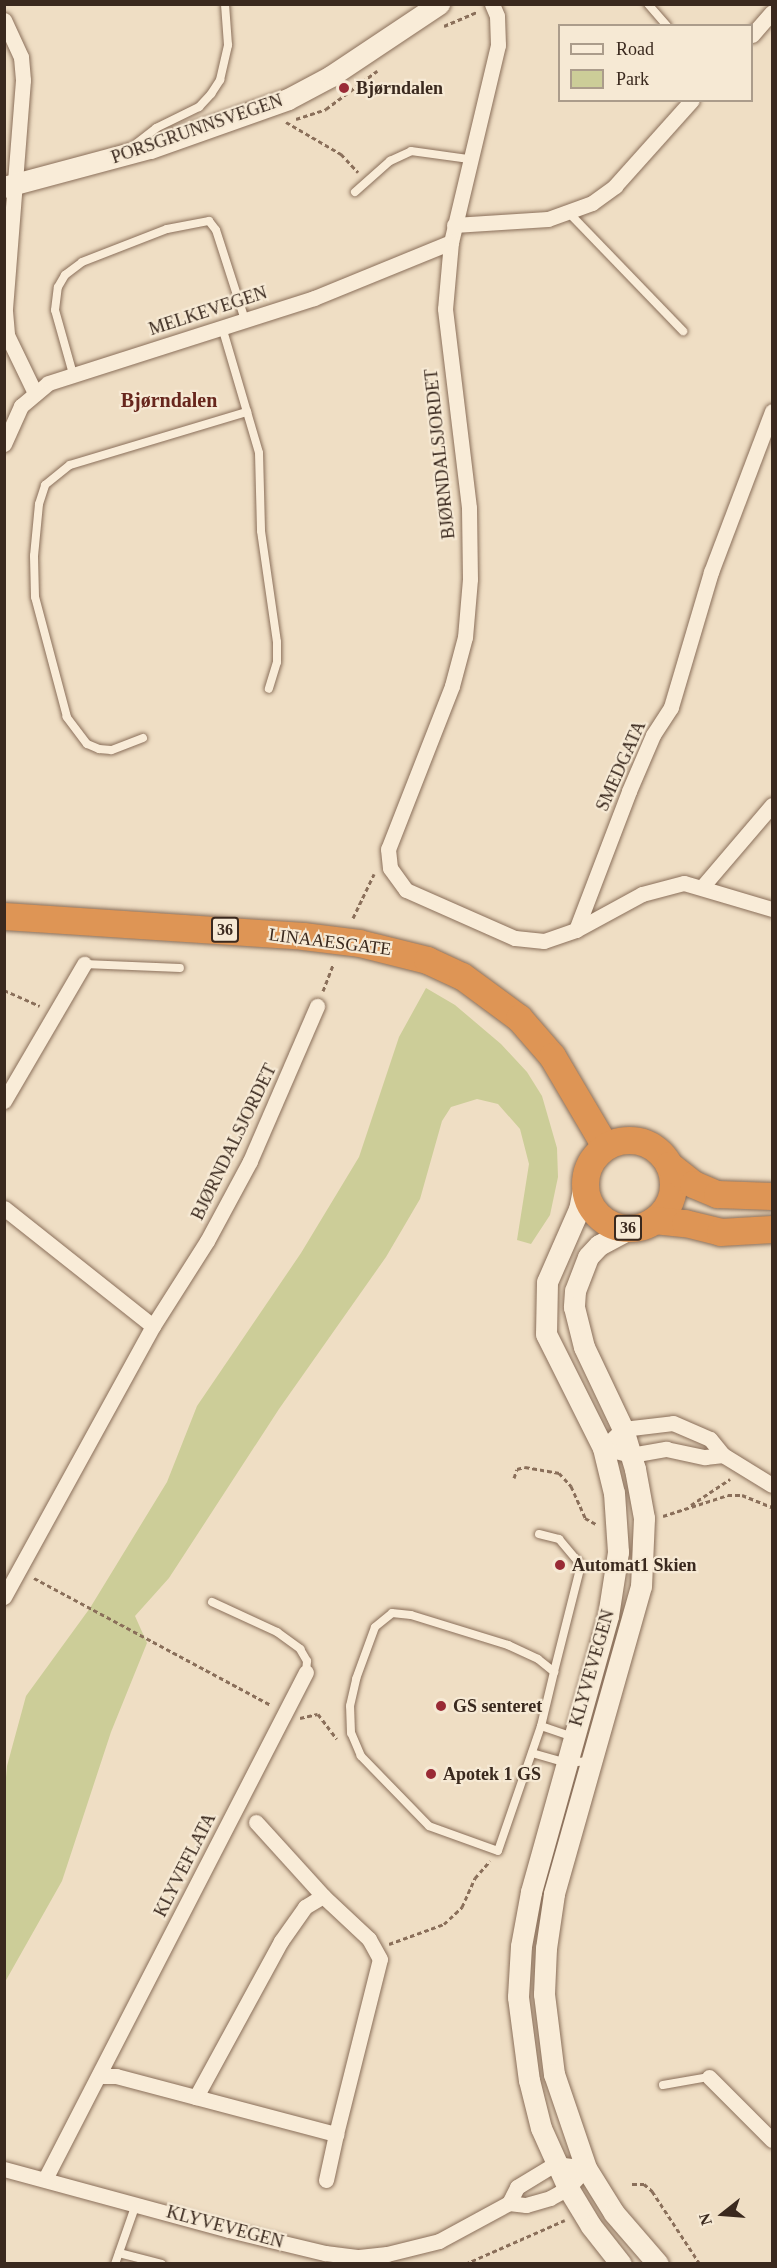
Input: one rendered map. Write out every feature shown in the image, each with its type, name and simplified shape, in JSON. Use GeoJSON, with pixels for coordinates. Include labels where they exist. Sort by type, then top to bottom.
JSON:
{"type":"FeatureCollection","features":[{"type":"Feature","properties":{"kind":"highway","name":"LINAAESGATE"},"geometry":{"type":"LineString","coordinates":[[4,916],[303,936],[359,943],[427,960],[462,976],[519,1018],[552,1056],[605,1146]]}},
{"type":"Feature","properties":{"kind":"highway"},"geometry":{"type":"LineString","coordinates":[[584,1184],[590,1162],[605,1146],[629,1139],[641,1141],[657,1150],[669,1165],[693,1184],[717,1194],[772,1196]]}},
{"type":"Feature","properties":{"kind":"highway","name":"36"},"geometry":{"type":"LineString","coordinates":[[642,1224],[671,1195],[669,1165]]}},
{"type":"Feature","properties":{"kind":"highway","name":"36"},"geometry":{"type":"LineString","coordinates":[[584,1184],[586,1198],[599,1216],[617,1227],[685,1223],[720,1232],[772,1229]]}},
{"type":"Feature","properties":{"kind":"main road","name":"PORSGRUNNSVEGEN"},"geometry":{"type":"LineString","coordinates":[[9,186],[123,156],[288,99],[331,76],[438,4]]}},
{"type":"Feature","properties":{"kind":"main road","name":"KLYVEVEGEN"},"geometry":{"type":"LineString","coordinates":[[584,1184],[576,1216],[552,1265],[544,1306],[546,1334],[554,1356],[603,1448],[617,1520],[614,1586],[584,1749],[554,1893],[546,1948],[544,1994],[554,2074],[586,2168],[614,2213],[658,2264]]}},
{"type":"Feature","properties":{"kind":"main road","name":"KLYVEVEGEN"},"geometry":{"type":"LineString","coordinates":[[621,2264],[591,2226],[555,2164],[529,2080],[518,1997],[521,1946],[531,1892],[566,1763],[584,1749],[641,1587],[644,1518],[631,1455],[622,1429],[584,1347],[577,1326],[575,1291],[584,1265],[599,1245],[642,1224]]}},
{"type":"Feature","properties":{"kind":"street","name":"BJØRNDALSJORDET"},"geometry":{"type":"LineString","coordinates":[[387,859],[392,837],[452,686],[465,638],[470,579],[469,508],[445,309],[454,225],[498,45],[497,16],[492,4]]}},
{"type":"Feature","properties":{"kind":"street"},"geometry":{"type":"LineString","coordinates":[[753,34],[772,12]]}},
{"type":"Feature","properties":{"kind":"street"},"geometry":{"type":"LineString","coordinates":[[4,20],[21,57],[23,80],[9,186],[4,311],[7,335],[34,392]]}},
{"type":"Feature","properties":{"kind":"street"},"geometry":{"type":"LineString","coordinates":[[454,225],[522,222],[570,214],[615,186],[690,102]]}},
{"type":"Feature","properties":{"kind":"street","name":"MELKEVEGEN"},"geometry":{"type":"LineString","coordinates":[[4,444],[13,420],[34,392],[73,374],[314,298],[451,242]]}},
{"type":"Feature","properties":{"kind":"street","name":"SMEDGATA"},"geometry":{"type":"LineString","coordinates":[[576,930],[629,791],[653,735],[671,707],[711,572],[772,411]]}},
{"type":"Feature","properties":{"kind":"street"},"geometry":{"type":"LineString","coordinates":[[702,887],[772,805]]}},
{"type":"Feature","properties":{"kind":"street"},"geometry":{"type":"LineString","coordinates":[[387,859],[398,882],[412,894],[515,938],[544,941],[576,930],[642,894],[684,883],[772,909]]}},
{"type":"Feature","properties":{"kind":"street"},"geometry":{"type":"LineString","coordinates":[[4,1101],[84,964]]}},
{"type":"Feature","properties":{"kind":"street","name":"BJØRNDALSJORDET"},"geometry":{"type":"LineString","coordinates":[[4,1597],[153,1326],[207,1241],[250,1161],[317,1006]]}},
{"type":"Feature","properties":{"kind":"street"},"geometry":{"type":"LineString","coordinates":[[4,1208],[153,1326]]}},
{"type":"Feature","properties":{"kind":"street"},"geometry":{"type":"LineString","coordinates":[[603,1448],[622,1429],[673,1423],[710,1439],[723,1455],[772,1485]]}},
{"type":"Feature","properties":{"kind":"street"},"geometry":{"type":"LineString","coordinates":[[603,1448],[631,1455],[666,1449],[705,1457],[723,1455]]}},
{"type":"Feature","properties":{"kind":"street","name":"KLYVEFLATA"},"geometry":{"type":"LineString","coordinates":[[45,2179],[306,1672]]}},
{"type":"Feature","properties":{"kind":"street"},"geometry":{"type":"LineString","coordinates":[[256,1822],[323,1896],[377,1950],[379,1971],[326,2180]]}},
{"type":"Feature","properties":{"kind":"street"},"geometry":{"type":"LineString","coordinates":[[196,2097],[281,1941],[305,1907],[323,1896]]}},
{"type":"Feature","properties":{"kind":"street"},"geometry":{"type":"LineString","coordinates":[[99,2076],[116,2076],[336,2134]]}},
{"type":"Feature","properties":{"kind":"street"},"geometry":{"type":"LineString","coordinates":[[709,2077],[772,2140]]}},
{"type":"Feature","properties":{"kind":"street"},"geometry":{"type":"LineString","coordinates":[[555,2164],[586,2168]]}},
{"type":"Feature","properties":{"kind":"street","name":"KLYVEVEGEN"},"geometry":{"type":"LineString","coordinates":[[509,2203],[517,2187],[555,2164]]}},
{"type":"Feature","properties":{"kind":"street","name":"KLYVEVEGEN"},"geometry":{"type":"LineString","coordinates":[[4,2169],[325,2253],[359,2257],[412,2256],[509,2203],[526,2205],[568,2188],[586,2168]]}},
{"type":"Feature","properties":{"kind":"lane"},"geometry":{"type":"LineString","coordinates":[[123,156],[140,138],[199,107],[211,94],[220,80],[228,45],[225,4]]}},
{"type":"Feature","properties":{"kind":"lane"},"geometry":{"type":"LineString","coordinates":[[648,4],[665,24]]}},
{"type":"Feature","properties":{"kind":"lane"},"geometry":{"type":"LineString","coordinates":[[355,192],[390,161],[411,151],[469,159]]}},
{"type":"Feature","properties":{"kind":"lane"},"geometry":{"type":"LineString","coordinates":[[570,214],[683,331]]}},
{"type":"Feature","properties":{"kind":"lane"},"geometry":{"type":"LineString","coordinates":[[73,374],[55,310],[58,287],[65,275],[82,262],[167,229],[209,221],[216,230],[244,320]]}},
{"type":"Feature","properties":{"kind":"lane"},"geometry":{"type":"LineString","coordinates":[[222,327],[259,453],[261,531],[275,612],[277,662],[269,688]]}},
{"type":"Feature","properties":{"kind":"lane"},"geometry":{"type":"LineString","coordinates":[[143,738],[111,750],[99,748],[81,739],[67,717],[36,597],[34,556],[39,504],[45,485],[70,465],[247,412]]}},
{"type":"Feature","properties":{"kind":"lane"},"geometry":{"type":"LineString","coordinates":[[84,964],[180,968]]}},
{"type":"Feature","properties":{"kind":"lane"},"geometry":{"type":"LineString","coordinates":[[539,1534],[559,1539],[581,1565],[541,1726],[498,1851],[429,1826],[361,1756],[351,1733],[350,1706],[356,1679],[375,1628],[392,1613],[411,1615],[508,1645],[538,1659],[554,1672]]}},
{"type":"Feature","properties":{"kind":"lane"},"geometry":{"type":"LineString","coordinates":[[212,1602],[284,1638],[300,1649],[306,1661],[306,1672]]}},
{"type":"Feature","properties":{"kind":"lane"},"geometry":{"type":"LineString","coordinates":[[541,1726],[584,1749]]}},
{"type":"Feature","properties":{"kind":"lane"},"geometry":{"type":"LineString","coordinates":[[532,1753],[566,1763]]}},
{"type":"Feature","properties":{"kind":"lane"},"geometry":{"type":"LineString","coordinates":[[663,2085],[709,2077]]}},
{"type":"Feature","properties":{"kind":"lane"},"geometry":{"type":"LineString","coordinates":[[115,2264],[136,2203]]}},
{"type":"Feature","properties":{"kind":"lane"},"geometry":{"type":"LineString","coordinates":[[119,2253],[162,2264]]}},
{"type":"Feature","properties":{"kind":"path"},"geometry":{"type":"LineString","coordinates":[[286,122],[341,154],[367,181]]}},
{"type":"Feature","properties":{"kind":"path"},"geometry":{"type":"LineString","coordinates":[[353,918],[375,872],[387,859]]}},
{"type":"Feature","properties":{"kind":"path"},"geometry":{"type":"LineString","coordinates":[[317,1006],[333,965]]}},
{"type":"Feature","properties":{"kind":"path"},"geometry":{"type":"LineString","coordinates":[[4,990],[55,1013]]}},
{"type":"Feature","properties":{"kind":"path"},"geometry":{"type":"LineString","coordinates":[[514,1478],[517,1469],[525,1467],[559,1473],[571,1486],[585,1518],[607,1525]]}},
{"type":"Feature","properties":{"kind":"path"},"geometry":{"type":"LineString","coordinates":[[690,1507],[711,1488],[749,1471]]}},
{"type":"Feature","properties":{"kind":"path"},"geometry":{"type":"LineString","coordinates":[[662,1517],[728,1495],[742,1495],[772,1507]]}},
{"type":"Feature","properties":{"kind":"path"},"geometry":{"type":"LineString","coordinates":[[19,1570],[282,1718],[288,1725],[318,1714],[330,1724],[350,1761],[361,1756]]}},
{"type":"Feature","properties":{"kind":"path"},"geometry":{"type":"LineString","coordinates":[[377,1950],[398,1939],[444,1924],[462,1907],[475,1878],[498,1851]]}},
{"type":"Feature","properties":{"kind":"path"},"geometry":{"type":"LineString","coordinates":[[632,2184],[644,2184],[652,2191],[700,2264]]}},
{"type":"Feature","properties":{"kind":"path"},"geometry":{"type":"LineString","coordinates":[[465,2264],[565,2220]]}},
{"type":"Feature","properties":{"kind":"green space"},"geometry":{"type":"Polygon","coordinates":[[[426,988],[455,1005],[501,1044],[527,1072],[542,1096],[557,1148],[558,1177],[550,1215],[531,1244],[517,1240],[529,1164],[520,1129],[498,1104],[477,1099],[451,1107],[442,1121],[420,1199],[386,1257],[279,1409],[169,1578],[135,1616],[147,1643],[111,1732],[62,1881],[5,1982],[5,1789],[7,1766],[26,1696],[90,1608],[167,1482],[197,1406],[301,1253],[359,1157],[399,1037],[426,988]]]}},
{"type":"Feature","properties":{"kind":"place","name":"Bjørndalen"},"geometry":{"type":"Point","coordinates":[344,88]}},
{"type":"Feature","properties":{"kind":"place","name":"Automat1 Skien"},"geometry":{"type":"Point","coordinates":[560,1565]}},
{"type":"Feature","properties":{"kind":"place","name":"GS senteret"},"geometry":{"type":"Point","coordinates":[441,1706]}},
{"type":"Feature","properties":{"kind":"place","name":"Apotek 1 GS"},"geometry":{"type":"Point","coordinates":[431,1774]}},
{"type":"Feature","properties":{"kind":"district","name":"Bjørndalen"},"geometry":{"type":"Point","coordinates":[169,400]}}]}
